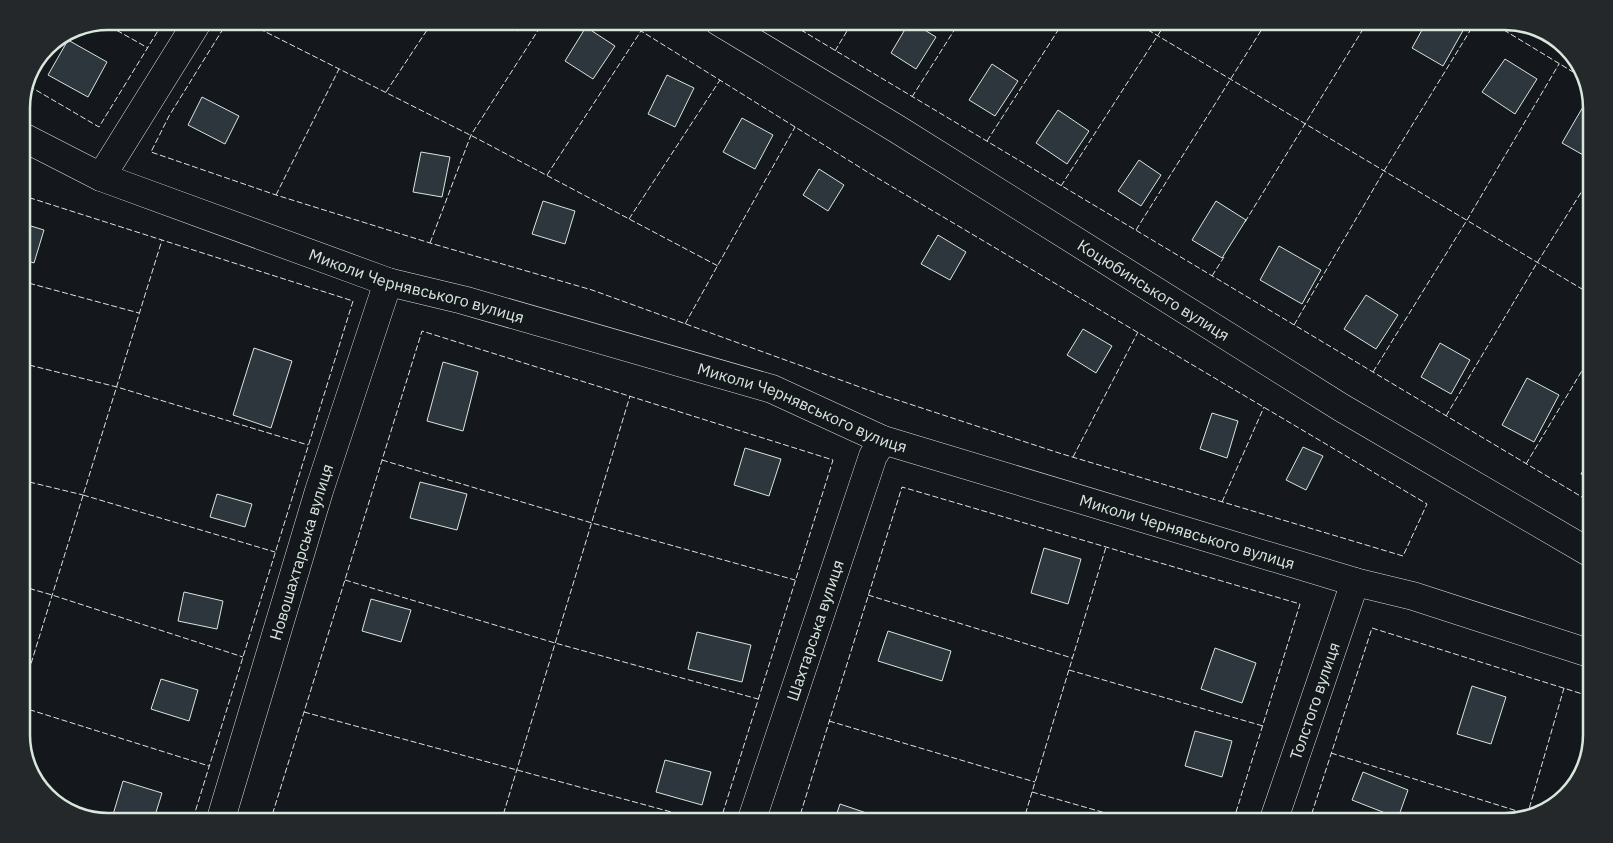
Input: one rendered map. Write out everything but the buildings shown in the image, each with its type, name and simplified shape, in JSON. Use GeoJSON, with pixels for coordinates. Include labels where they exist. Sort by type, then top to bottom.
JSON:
{"type":"FeatureCollection","features":[{"type":"Feature","properties":{"kind":"street"},"geometry":{"type":"LineString","coordinates":[[101,177],[192,30]]}},
{"type":"Feature","properties":{"kind":"street","name":"Коцюбинського вулиця"},"geometry":{"type":"LineString","coordinates":[[733,30],[906,135],[1342,408],[1583,549]]}},
{"type":"Feature","properties":{"kind":"street","name":"Миколи Чернявського вулиця"},"geometry":{"type":"LineString","coordinates":[[30,141],[101,177],[388,282],[463,300],[772,389],[883,440],[1355,582],[1413,596],[1583,651]]}},
{"type":"Feature","properties":{"kind":"street","name":"Новошахтарська вулиця"},"geometry":{"type":"LineString","coordinates":[[223,813],[319,491],[388,282]]}},
{"type":"Feature","properties":{"kind":"street","name":"Шахтарська вулиця"},"geometry":{"type":"LineString","coordinates":[[754,813],[873,456],[883,440]]}},
{"type":"Feature","properties":{"kind":"street","name":"Толстого вулиця"},"geometry":{"type":"LineString","coordinates":[[1276,813],[1355,582]]}},
{"type":"Feature","properties":{"kind":"fence"},"geometry":{"type":"LineString","coordinates":[[116,30],[148,48]]}},
{"type":"Feature","properties":{"kind":"fence"},"geometry":{"type":"LineString","coordinates":[[33,88],[99,127],[158,30]]}},
{"type":"Feature","properties":{"kind":"fence"},"geometry":{"type":"LineString","coordinates":[[222,30],[169,116],[151,152],[276,195],[430,243],[592,290],[882,395],[1059,453],[1403,556],[1427,504],[869,173],[639,30]]}},
{"type":"Feature","properties":{"kind":"fence"},"geometry":{"type":"LineString","coordinates":[[262,30],[478,139],[718,266]]}},
{"type":"Feature","properties":{"kind":"fence"},"geometry":{"type":"LineString","coordinates":[[386,92],[427,30]]}},
{"type":"Feature","properties":{"kind":"fence"},"geometry":{"type":"LineString","coordinates":[[430,243],[471,135],[538,30]]}},
{"type":"Feature","properties":{"kind":"fence"},"geometry":{"type":"LineString","coordinates":[[801,30],[1583,498]]}},
{"type":"Feature","properties":{"kind":"fence"},"geometry":{"type":"LineString","coordinates":[[835,51],[848,30]]}},
{"type":"Feature","properties":{"kind":"fence"},"geometry":{"type":"LineString","coordinates":[[912,97],[954,30]]}},
{"type":"Feature","properties":{"kind":"fence"},"geometry":{"type":"LineString","coordinates":[[987,141],[1058,30]]}},
{"type":"Feature","properties":{"kind":"fence"},"geometry":{"type":"LineString","coordinates":[[1148,30],[1583,290]]}},
{"type":"Feature","properties":{"kind":"fence"},"geometry":{"type":"LineString","coordinates":[[1061,186],[1161,30]]}},
{"type":"Feature","properties":{"kind":"fence"},"geometry":{"type":"LineString","coordinates":[[1136,230],[1261,30]]}},
{"type":"Feature","properties":{"kind":"fence"},"geometry":{"type":"LineString","coordinates":[[1245,222],[1362,30]]}},
{"type":"Feature","properties":{"kind":"fence"},"geometry":{"type":"LineString","coordinates":[[1294,325],[1384,171],[1470,30]]}},
{"type":"Feature","properties":{"kind":"fence"},"geometry":{"type":"LineString","coordinates":[[1504,30],[1574,73]]}},
{"type":"Feature","properties":{"kind":"fence"},"geometry":{"type":"LineString","coordinates":[[547,175],[641,31]]}},
{"type":"Feature","properties":{"kind":"fence"},"geometry":{"type":"LineString","coordinates":[[1373,372],[1467,220],[1559,64]]}},
{"type":"Feature","properties":{"kind":"fence"},"geometry":{"type":"LineString","coordinates":[[276,195],[339,69]]}},
{"type":"Feature","properties":{"kind":"fence"},"geometry":{"type":"LineString","coordinates":[[629,219],[720,80]]}},
{"type":"Feature","properties":{"kind":"fence"},"geometry":{"type":"LineString","coordinates":[[685,324],[795,127]]}},
{"type":"Feature","properties":{"kind":"fence"},"geometry":{"type":"LineString","coordinates":[[1446,416],[1583,189]]}},
{"type":"Feature","properties":{"kind":"fence"},"geometry":{"type":"LineString","coordinates":[[30,198],[353,301],[195,813]]}},
{"type":"Feature","properties":{"kind":"fence"},"geometry":{"type":"LineString","coordinates":[[30,667],[162,240]]}},
{"type":"Feature","properties":{"kind":"fence"},"geometry":{"type":"LineString","coordinates":[[1212,276],[1224,257]]}},
{"type":"Feature","properties":{"kind":"fence"},"geometry":{"type":"LineString","coordinates":[[30,283],[139,313]]}},
{"type":"Feature","properties":{"kind":"fence"},"geometry":{"type":"LineString","coordinates":[[273,813],[422,331],[833,460],[723,813]]}},
{"type":"Feature","properties":{"kind":"fence"},"geometry":{"type":"LineString","coordinates":[[1073,457],[1138,332]]}},
{"type":"Feature","properties":{"kind":"fence"},"geometry":{"type":"LineString","coordinates":[[30,365],[117,387],[308,445]]}},
{"type":"Feature","properties":{"kind":"fence"},"geometry":{"type":"LineString","coordinates":[[1526,464],[1583,369]]}},
{"type":"Feature","properties":{"kind":"fence"},"geometry":{"type":"LineString","coordinates":[[504,813],[630,396]]}},
{"type":"Feature","properties":{"kind":"fence"},"geometry":{"type":"LineString","coordinates":[[1222,502],[1264,407]]}},
{"type":"Feature","properties":{"kind":"fence"},"geometry":{"type":"LineString","coordinates":[[382,460],[592,523],[795,580]]}},
{"type":"Feature","properties":{"kind":"fence"},"geometry":{"type":"LineString","coordinates":[[30,482],[83,495]]}},
{"type":"Feature","properties":{"kind":"fence"},"geometry":{"type":"LineString","coordinates":[[801,813],[902,487],[1300,604],[1236,813]]}},
{"type":"Feature","properties":{"kind":"fence"},"geometry":{"type":"LineString","coordinates":[[83,495],[275,552]]}},
{"type":"Feature","properties":{"kind":"fence"},"geometry":{"type":"LineString","coordinates":[[1026,813],[1106,547]]}},
{"type":"Feature","properties":{"kind":"fence"},"geometry":{"type":"LineString","coordinates":[[345,580],[555,643],[758,699]]}},
{"type":"Feature","properties":{"kind":"fence"},"geometry":{"type":"LineString","coordinates":[[30,589],[243,657]]}},
{"type":"Feature","properties":{"kind":"fence"},"geometry":{"type":"LineString","coordinates":[[868,595],[1072,658]]}},
{"type":"Feature","properties":{"kind":"fence"},"geometry":{"type":"LineString","coordinates":[[1312,813],[1372,628],[1583,694]]}},
{"type":"Feature","properties":{"kind":"fence"},"geometry":{"type":"LineString","coordinates":[[1069,670],[1263,726]]}},
{"type":"Feature","properties":{"kind":"fence"},"geometry":{"type":"LineString","coordinates":[[1529,809],[1564,688]]}},
{"type":"Feature","properties":{"kind":"fence"},"geometry":{"type":"LineString","coordinates":[[30,710],[209,766]]}},
{"type":"Feature","properties":{"kind":"fence"},"geometry":{"type":"LineString","coordinates":[[304,712],[675,813]]}},
{"type":"Feature","properties":{"kind":"fence"},"geometry":{"type":"LineString","coordinates":[[829,721],[1035,782]]}},
{"type":"Feature","properties":{"kind":"fence"},"geometry":{"type":"LineString","coordinates":[[1331,753],[1518,811]]}},
{"type":"Feature","properties":{"kind":"fence"},"geometry":{"type":"LineString","coordinates":[[1032,792],[1106,813]]}}]}
